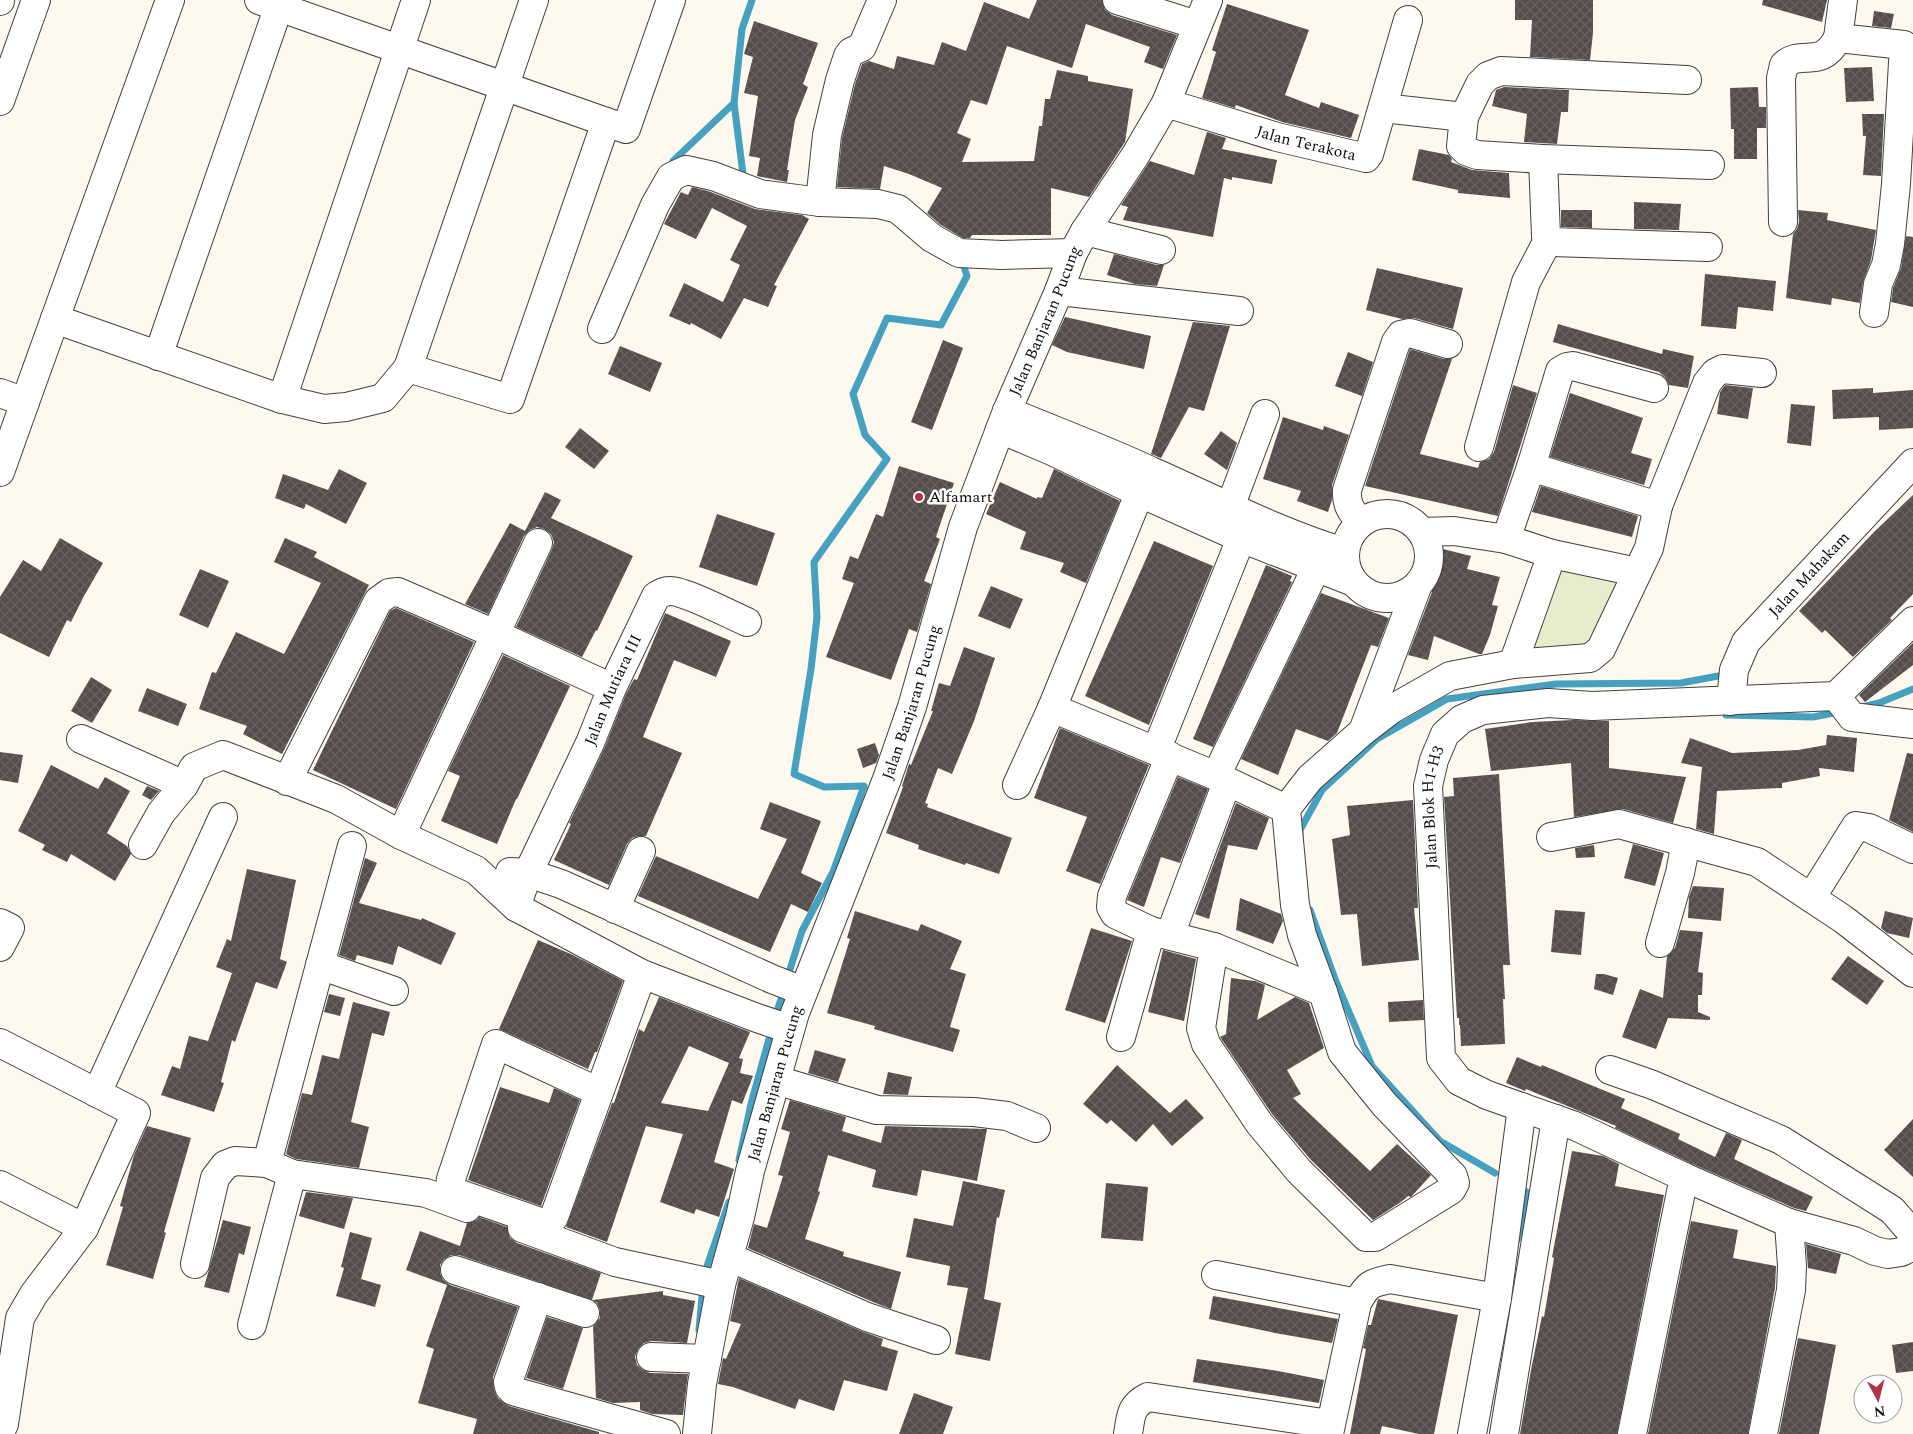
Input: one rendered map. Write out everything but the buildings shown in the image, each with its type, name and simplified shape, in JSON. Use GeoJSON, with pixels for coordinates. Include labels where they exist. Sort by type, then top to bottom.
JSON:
{"type":"FeatureCollection","features":[{"type":"Feature","properties":{"kind":"street"},"geometry":{"type":"LineString","coordinates":[[0,101],[36,0]]}},
{"type":"Feature","properties":{"kind":"street"},"geometry":{"type":"LineString","coordinates":[[0,472],[170,0]]}},
{"type":"Feature","properties":{"kind":"street"},"geometry":{"type":"LineString","coordinates":[[282,399],[416,0]]}},
{"type":"Feature","properties":{"kind":"street"},"geometry":{"type":"LineString","coordinates":[[56,319],[282,399],[324,408],[346,407],[383,398],[408,368],[534,0]]}},
{"type":"Feature","properties":{"kind":"street"},"geometry":{"type":"LineString","coordinates":[[158,356],[273,2],[504,87],[626,129],[671,0]]}},
{"type":"Feature","properties":{"kind":"street"},"geometry":{"type":"LineString","coordinates":[[820,202],[828,135],[840,80],[848,56],[851,52],[862,47],[882,0]]}},
{"type":"Feature","properties":{"kind":"street"},"geometry":{"type":"LineString","coordinates":[[1117,0],[1196,26]]}},
{"type":"Feature","properties":{"kind":"street","name":"Jalan Banjaran Pucung"},"geometry":{"type":"LineString","coordinates":[[697,1434],[698,1359],[710,1282],[729,1257],[740,1217],[750,1172],[776,1080],[778,1025],[789,986],[888,779],[912,707],[963,527],[1004,420],[1079,242],[1135,156],[1166,103],[1208,0]]}},
{"type":"Feature","properties":{"kind":"street"},"geometry":{"type":"LineString","coordinates":[[1783,222],[1781,78],[1784,65],[1788,60],[1826,55],[1838,38],[1842,0]]}},
{"type":"Feature","properties":{"kind":"street","name":"Jalan Terakota"},"geometry":{"type":"LineString","coordinates":[[1166,103],[1277,137],[1366,158],[1369,154],[1383,108],[1408,20]]}},
{"type":"Feature","properties":{"kind":"street"},"geometry":{"type":"LineString","coordinates":[[1838,38],[1909,36],[1890,244],[1886,265],[1878,284],[1874,313]]}},
{"type":"Feature","properties":{"kind":"street"},"geometry":{"type":"LineString","coordinates":[[1687,80],[1501,71],[1488,76],[1480,84],[1464,117],[1461,146],[1477,154],[1543,159],[1710,165]]}},
{"type":"Feature","properties":{"kind":"street"},"geometry":{"type":"LineString","coordinates":[[1383,108],[1464,117]]}},
{"type":"Feature","properties":{"kind":"street"},"geometry":{"type":"LineString","coordinates":[[408,368],[510,399],[606,122]]}},
{"type":"Feature","properties":{"kind":"street"},"geometry":{"type":"LineString","coordinates":[[1478,447],[1526,282],[1548,240],[1546,236],[1543,159]]}},
{"type":"Feature","properties":{"kind":"street"},"geometry":{"type":"LineString","coordinates":[[602,329],[655,205],[671,177],[686,170],[713,176],[760,194],[820,202],[878,204],[898,209],[932,238],[959,253],[1002,255],[1079,242],[1161,250]]}},
{"type":"Feature","properties":{"kind":"street"},"geometry":{"type":"LineString","coordinates":[[1548,240],[1552,242],[1708,248]]}},
{"type":"Feature","properties":{"kind":"street"},"geometry":{"type":"LineString","coordinates":[[1059,292],[1239,311]]}},
{"type":"Feature","properties":{"kind":"street"},"geometry":{"type":"LineString","coordinates":[[1361,522],[1353,514],[1346,501],[1347,490],[1396,342],[1401,335],[1410,333],[1448,344]]}},
{"type":"Feature","properties":{"kind":"street"},"geometry":{"type":"LineString","coordinates":[[1506,539],[1531,467],[1560,371],[1573,366],[1654,388]]}},
{"type":"Feature","properties":{"kind":"street"},"geometry":{"type":"LineString","coordinates":[[1214,947],[1201,1028],[1206,1044],[1259,1122],[1299,1171],[1366,1237],[1371,1238],[1451,1190],[1454,1183],[1453,1176],[1384,1104],[1342,1052],[1302,935],[1295,905],[1286,809],[1310,778],[1362,732],[1392,709],[1450,676],[1513,664],[1590,658],[1601,649],[1649,548],[1658,506],[1707,383],[1715,373],[1723,369],[1762,373]]}},
{"type":"Feature","properties":{"kind":"street"},"geometry":{"type":"LineString","coordinates":[[0,393],[25,402]]}},
{"type":"Feature","properties":{"kind":"street"},"geometry":{"type":"LineString","coordinates":[[1265,414],[1240,520],[1163,754],[1112,896],[1110,907],[1114,914],[1161,933],[1214,947],[1323,992]]}},
{"type":"Feature","properties":{"kind":"street"},"geometry":{"type":"LineString","coordinates":[[1004,420],[1145,482],[1328,555],[1351,581],[1362,591],[1375,598],[1390,599],[1405,595],[1417,587]]}},
{"type":"Feature","properties":{"kind":"street","name":"Jalan Mahakam"},"geometry":{"type":"LineString","coordinates":[[1731,701],[1734,670],[1746,642],[1913,463]]}},
{"type":"Feature","properties":{"kind":"street"},"geometry":{"type":"LineString","coordinates":[[1531,467],[1658,506]]}},
{"type":"Feature","properties":{"kind":"street"},"geometry":{"type":"LineString","coordinates":[[1017,785],[1052,708],[1145,482]]}},
{"type":"Feature","properties":{"kind":"street"},"geometry":{"type":"LineString","coordinates":[[1121,1037],[1222,779],[1328,555],[1361,522],[1373,516],[1387,514],[1400,516],[1413,522],[1422,532],[1428,545],[1429,560],[1426,574],[1417,587],[1362,732]]}},
{"type":"Feature","properties":{"kind":"street"},"geometry":{"type":"LineString","coordinates":[[1422,532],[1454,531],[1506,539],[1552,554],[1637,572]]}},
{"type":"Feature","properties":{"kind":"street"},"geometry":{"type":"LineString","coordinates":[[401,835],[538,543]]}},
{"type":"Feature","properties":{"kind":"street"},"geometry":{"type":"LineString","coordinates":[[1513,664],[1552,554]]}},
{"type":"Feature","properties":{"kind":"street","name":"Jalan Mutiara III"},"geometry":{"type":"LineString","coordinates":[[516,907],[528,873],[590,743],[612,688],[656,596],[672,590],[747,622]]}},
{"type":"Feature","properties":{"kind":"street"},"geometry":{"type":"LineString","coordinates":[[287,781],[378,601],[389,593],[398,592],[612,688]]}},
{"type":"Feature","properties":{"kind":"street"},"geometry":{"type":"LineString","coordinates":[[1844,706],[1913,621]]}},
{"type":"Feature","properties":{"kind":"street","name":"Jalan Blok H1-H3"},"geometry":{"type":"LineString","coordinates":[[1913,724],[1844,706],[1731,701],[1592,706],[1548,704],[1482,710],[1462,719],[1445,734],[1434,760],[1428,786],[1442,1058],[1459,1081],[1487,1095],[1575,1126],[1789,1223],[1854,1241],[1875,1251],[1888,1254],[1901,1252],[1913,1246]]}},
{"type":"Feature","properties":{"kind":"street"},"geometry":{"type":"LineString","coordinates":[[1052,708],[1222,779],[1286,809]]}},
{"type":"Feature","properties":{"kind":"street"},"geometry":{"type":"LineString","coordinates":[[81,739],[184,785]]}},
{"type":"Feature","properties":{"kind":"street"},"geometry":{"type":"LineString","coordinates":[[143,845],[161,813],[184,785],[194,767],[223,755],[336,799],[401,835],[476,870],[516,907],[642,974],[778,1025]]}},
{"type":"Feature","properties":{"kind":"street"},"geometry":{"type":"LineString","coordinates":[[97,1093],[223,817]]}},
{"type":"Feature","properties":{"kind":"street"},"geometry":{"type":"LineString","coordinates":[[1551,837],[1619,824],[1757,862],[1843,920],[1913,973]]}},
{"type":"Feature","properties":{"kind":"street"},"geometry":{"type":"LineString","coordinates":[[1811,898],[1856,826],[1869,828],[1913,849]]}},
{"type":"Feature","properties":{"kind":"street"},"geometry":{"type":"LineString","coordinates":[[1660,943],[1680,873],[1686,842]]}},
{"type":"Feature","properties":{"kind":"street"},"geometry":{"type":"LineString","coordinates":[[267,1163],[352,846]]}},
{"type":"Feature","properties":{"kind":"street"},"geometry":{"type":"LineString","coordinates":[[616,909],[641,851]]}},
{"type":"Feature","properties":{"kind":"street"},"geometry":{"type":"LineString","coordinates":[[476,870],[528,873],[561,884],[789,986]]}},
{"type":"Feature","properties":{"kind":"street"},"geometry":{"type":"LineString","coordinates":[[0,923],[10,928],[0,947]]}},
{"type":"Feature","properties":{"kind":"street"},"geometry":{"type":"LineString","coordinates":[[320,965],[394,991]]}},
{"type":"Feature","properties":{"kind":"street"},"geometry":{"type":"LineString","coordinates":[[599,1092],[496,1044],[450,1179],[450,1186],[457,1193],[540,1222],[550,1222],[554,1217],[642,974]]}},
{"type":"Feature","properties":{"kind":"street"},"geometry":{"type":"LineString","coordinates":[[0,1043],[136,1113],[84,1228],[34,1294],[10,1313],[4,1424],[0,1433]]}},
{"type":"Feature","properties":{"kind":"street"},"geometry":{"type":"LineString","coordinates":[[1610,1070],[1781,1140],[1892,1210],[1913,1234]]}},
{"type":"Feature","properties":{"kind":"street"},"geometry":{"type":"LineString","coordinates":[[776,1080],[877,1110],[974,1112],[1007,1116],[1036,1128]]}},
{"type":"Feature","properties":{"kind":"street"},"geometry":{"type":"LineString","coordinates":[[1472,1434],[1496,1298],[1522,1107]]}},
{"type":"Feature","properties":{"kind":"street"},"geometry":{"type":"LineString","coordinates":[[1504,1434],[1556,1119]]}},
{"type":"Feature","properties":{"kind":"street"},"geometry":{"type":"LineString","coordinates":[[1517,1144],[1551,1150]]}},
{"type":"Feature","properties":{"kind":"street"},"geometry":{"type":"LineString","coordinates":[[195,1264],[215,1178],[225,1165],[235,1161],[267,1163],[292,1174],[426,1193],[615,1262],[710,1282]]}},
{"type":"Feature","properties":{"kind":"street"},"geometry":{"type":"LineString","coordinates":[[252,1325],[292,1174]]}},
{"type":"Feature","properties":{"kind":"street"},"geometry":{"type":"LineString","coordinates":[[1632,1434],[1684,1177]]}},
{"type":"Feature","properties":{"kind":"street"},"geometry":{"type":"LineString","coordinates":[[0,1186],[84,1228]]}},
{"type":"Feature","properties":{"kind":"street"},"geometry":{"type":"LineString","coordinates":[[1763,1434],[1790,1290],[1792,1266],[1789,1223]]}},
{"type":"Feature","properties":{"kind":"street"},"geometry":{"type":"LineString","coordinates":[[729,1257],[868,1317],[936,1340]]}},
{"type":"Feature","properties":{"kind":"street"},"geometry":{"type":"LineString","coordinates":[[456,1270],[585,1313]]}},
{"type":"Feature","properties":{"kind":"street"},"geometry":{"type":"LineString","coordinates":[[1216,1275],[1357,1303]]}},
{"type":"Feature","properties":{"kind":"street"},"geometry":{"type":"LineString","coordinates":[[1128,1434],[1132,1411],[1137,1402],[1148,1397],[1330,1429],[1357,1303],[1363,1292],[1373,1283],[1390,1278],[1496,1298]]}},
{"type":"Feature","properties":{"kind":"street"},"geometry":{"type":"LineString","coordinates":[[538,1298],[508,1382],[509,1387],[513,1391],[666,1434]]}},
{"type":"Feature","properties":{"kind":"street"},"geometry":{"type":"LineString","coordinates":[[651,1357],[698,1359]]}},
{"type":"Feature","properties":{"kind":"green space"},"geometry":{"type":"Polygon","coordinates":[[[1552,554],[1637,572],[1601,649],[1513,664],[1552,554]]]}},
{"type":"Feature","properties":{"kind":"waterway"},"geometry":{"type":"LineString","coordinates":[[673,161],[734,103],[742,29],[752,0]]}},
{"type":"Feature","properties":{"kind":"waterway"},"geometry":{"type":"LineString","coordinates":[[734,103],[744,182]]}},
{"type":"Feature","properties":{"kind":"waterway"},"geometry":{"type":"LineString","coordinates":[[787,979],[802,931],[833,872],[864,786],[824,787],[794,774],[811,669],[817,617],[814,562],[887,459],[865,435],[853,394],[887,318],[941,325],[967,276],[962,261]]}},
{"type":"Feature","properties":{"kind":"waterway"},"geometry":{"type":"LineString","coordinates":[[1300,836],[1300,830],[1322,790],[1377,739],[1447,699],[1556,684],[1681,683],[1718,676]]}},
{"type":"Feature","properties":{"kind":"waterway"},"geometry":{"type":"LineString","coordinates":[[1862,707],[1879,703],[1913,689]]}},
{"type":"Feature","properties":{"kind":"waterway"},"geometry":{"type":"LineString","coordinates":[[1726,715],[1813,717],[1839,712]]}},
{"type":"Feature","properties":{"kind":"waterway"},"geometry":{"type":"LineString","coordinates":[[1310,910],[1335,979],[1372,1066],[1440,1141],[1495,1173]]}},
{"type":"Feature","properties":{"kind":"waterway"},"geometry":{"type":"LineString","coordinates":[[775,1017],[784,990]]}},
{"type":"Feature","properties":{"kind":"waterway"},"geometry":{"type":"LineString","coordinates":[[739,1160],[751,1104],[772,1028]]}},
{"type":"Feature","properties":{"kind":"waterway"},"geometry":{"type":"LineString","coordinates":[[1517,1240],[1529,1194],[1525,1191]]}},
{"type":"Feature","properties":{"kind":"waterway"},"geometry":{"type":"LineString","coordinates":[[704,1275],[729,1202]]}},
{"type":"Feature","properties":{"kind":"waterway"},"geometry":{"type":"LineString","coordinates":[[699,1330],[703,1285]]}},
{"type":"Feature","properties":{"kind":"place","name":"Alfamart"},"geometry":{"type":"Point","coordinates":[919,497]}}]}
